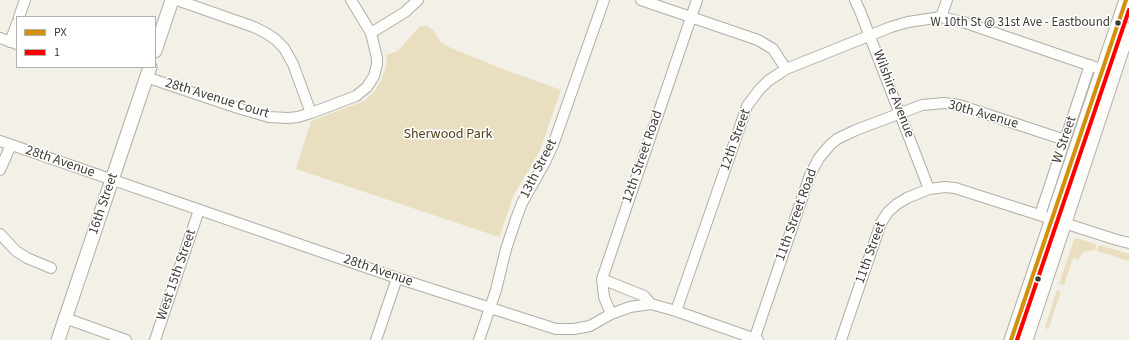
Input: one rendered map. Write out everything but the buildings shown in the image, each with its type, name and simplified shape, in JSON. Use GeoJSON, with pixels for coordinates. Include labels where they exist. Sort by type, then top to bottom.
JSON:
{"type":"FeatureCollection","features":[{"type":"Feature","properties":{"kind":"main road"},"geometry":{"type":"LineString","coordinates":[[156,48],[172,0]]}},
{"type":"Feature","properties":{"kind":"main road"},"geometry":{"type":"LineString","coordinates":[[1123,60],[1117,54],[1117,48],[1127,13],[1125,3]]}},
{"type":"Feature","properties":{"kind":"main road"},"geometry":{"type":"LineString","coordinates":[[1011,340],[1046,217],[1097,67],[1125,3]]}},
{"type":"Feature","properties":{"kind":"main road"},"geometry":{"type":"LineString","coordinates":[[1026,340],[1098,121],[1123,60],[1129,29]]}},
{"type":"Feature","properties":{"kind":"main road"},"geometry":{"type":"LineString","coordinates":[[1097,67],[1108,75],[1096,116],[1098,121]]}},
{"type":"Feature","properties":{"kind":"main road","name":"16th Street"},"geometry":{"type":"LineString","coordinates":[[58,340],[148,72]]}},
{"type":"Feature","properties":{"kind":"street"},"geometry":{"type":"LineString","coordinates":[[19,16],[25,0]]}},
{"type":"Feature","properties":{"kind":"street"},"geometry":{"type":"LineString","coordinates":[[177,0],[254,27],[275,39],[284,48],[293,64],[311,113]]}},
{"type":"Feature","properties":{"kind":"street","name":"28th Avenue Court"},"geometry":{"type":"LineString","coordinates":[[148,72],[241,109],[269,117],[288,118],[311,113],[356,96],[367,87],[374,76],[377,64],[371,32],[351,0]]}},
{"type":"Feature","properties":{"kind":"street"},"geometry":{"type":"LineString","coordinates":[[371,32],[405,12],[418,0]]}},
{"type":"Feature","properties":{"kind":"street","name":"13th Street"},"geometry":{"type":"LineString","coordinates":[[479,340],[496,290],[506,249],[516,219],[522,203],[553,145],[604,0]]}},
{"type":"Feature","properties":{"kind":"street"},"geometry":{"type":"LineString","coordinates":[[641,0],[758,40],[773,49],[786,69]]}},
{"type":"Feature","properties":{"kind":"street","name":"12th Street Road"},"geometry":{"type":"LineString","coordinates":[[611,314],[604,297],[602,280],[697,0]]}},
{"type":"Feature","properties":{"kind":"street","name":"Wilshire Avenue"},"geometry":{"type":"LineString","coordinates":[[855,0],[929,190]]}},
{"type":"Feature","properties":{"kind":"street"},"geometry":{"type":"LineString","coordinates":[[947,0],[941,17],[963,22],[1097,67]]}},
{"type":"Feature","properties":{"kind":"street","name":"12th Street"},"geometry":{"type":"LineString","coordinates":[[676,311],[747,106],[759,90],[768,81],[786,69],[891,27],[908,22],[941,17]]}},
{"type":"Feature","properties":{"kind":"street"},"geometry":{"type":"LineString","coordinates":[[0,38],[14,43],[16,30]]}},
{"type":"Feature","properties":{"kind":"street","name":"W Street"},"geometry":{"type":"LineString","coordinates":[[1046,217],[1066,140],[1097,67]]}},
{"type":"Feature","properties":{"kind":"street","name":"30th Avenue"},"geometry":{"type":"LineString","coordinates":[[900,113],[922,105],[934,103],[959,105],[1066,140]]}},
{"type":"Feature","properties":{"kind":"street","name":"11th Street Road"},"geometry":{"type":"LineString","coordinates":[[755,340],[810,175],[819,158],[830,144],[837,139],[900,113]]}},
{"type":"Feature","properties":{"kind":"street","name":"28th Avenue"},"geometry":{"type":"LineString","coordinates":[[0,141],[397,278],[556,329],[574,329],[590,326],[611,314],[630,307],[651,304],[676,311],[755,340]]}},
{"type":"Feature","properties":{"kind":"street"},"geometry":{"type":"LineString","coordinates":[[0,170],[11,145]]}},
{"type":"Feature","properties":{"kind":"street","name":"11th Street"},"geometry":{"type":"LineString","coordinates":[[841,340],[881,223],[888,212],[907,198],[929,190],[945,187],[955,188],[1065,224]]}},
{"type":"Feature","properties":{"kind":"street","name":"West 15th Street"},"geometry":{"type":"LineString","coordinates":[[155,340],[199,210]]}},
{"type":"Feature","properties":{"kind":"street"},"geometry":{"type":"LineString","coordinates":[[1065,224],[1129,243]]}},
{"type":"Feature","properties":{"kind":"street"},"geometry":{"type":"LineString","coordinates":[[0,234],[16,251],[27,258],[50,268]]}},
{"type":"Feature","properties":{"kind":"street"},"geometry":{"type":"LineString","coordinates":[[376,340],[397,278]]}},
{"type":"Feature","properties":{"kind":"street"},"geometry":{"type":"LineString","coordinates":[[602,280],[644,296],[651,304]]}},
{"type":"Feature","properties":{"kind":"street"},"geometry":{"type":"LineString","coordinates":[[65,318],[126,340]]}},
{"type":"Feature","properties":{"kind":"green space","name":"Sherwood Park"},"geometry":{"type":"Polygon","coordinates":[[[420,26],[427,26],[433,30],[441,43],[451,48],[561,90],[540,150],[514,194],[499,237],[296,169],[311,121],[364,101],[374,92],[381,80],[387,64],[386,55],[398,51],[420,26]]]}},
{"type":"Feature","properties":{"kind":"green space"},"geometry":{"type":"Polygon","coordinates":[[[1076,238],[1096,244],[1095,250],[1083,252],[1078,260],[1073,258],[1064,285],[1059,284],[1074,240],[1076,238]]]}},
{"type":"Feature","properties":{"kind":"green space"},"geometry":{"type":"Polygon","coordinates":[[[1099,245],[1129,254],[1129,261],[1097,251],[1099,245]]]}},
{"type":"Feature","properties":{"kind":"green space"},"geometry":{"type":"Polygon","coordinates":[[[1057,290],[1061,292],[1048,330],[1045,327],[1057,290]]]}},
{"type":"Feature","properties":{"kind":"transit line","name":"PX"},"geometry":{"type":"LineString","coordinates":[[1011,340],[1126,0]]}},
{"type":"Feature","properties":{"kind":"transit line","name":"1"},"geometry":{"type":"LineString","coordinates":[[1017,340],[1129,10]]}},
{"type":"Feature","properties":{"kind":"place","name":"W 10th St @ 31st Ave - Eastbound"},"geometry":{"type":"Point","coordinates":[1118,23]}}]}
